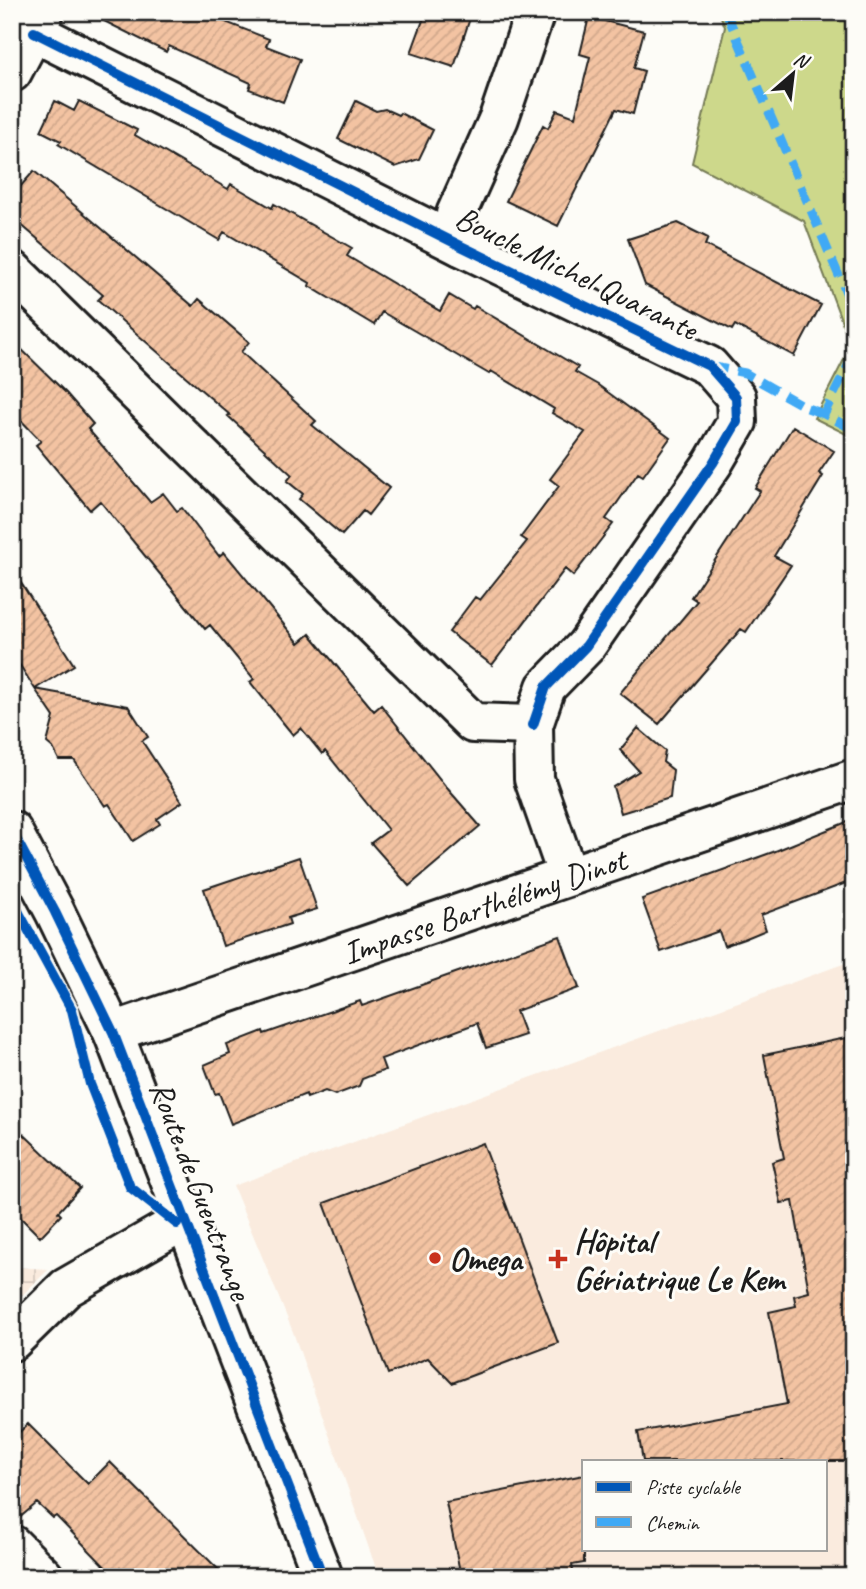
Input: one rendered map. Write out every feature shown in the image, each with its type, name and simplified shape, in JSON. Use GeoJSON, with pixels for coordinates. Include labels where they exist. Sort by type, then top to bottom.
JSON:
{"type":"FeatureCollection","features":[{"type":"Feature","properties":{"kind":"street"},"geometry":{"type":"LineString","coordinates":[[461,246],[456,214],[499,118],[535,12]]}},
{"type":"Feature","properties":{"kind":"street"},"geometry":{"type":"LineString","coordinates":[[12,72],[39,22]]}},
{"type":"Feature","properties":{"kind":"street","name":"Boucle Michel Quarante"},"geometry":{"type":"LineString","coordinates":[[39,22],[461,246],[709,366],[736,397],[737,422],[713,463],[586,646],[546,687],[533,725],[534,779],[568,876]]}},
{"type":"Feature","properties":{"kind":"street"},"geometry":{"type":"LineString","coordinates":[[12,270],[473,723],[533,725]]}},
{"type":"Feature","properties":{"kind":"street","name":"Impasse Barthélémy Dinot"},"geometry":{"type":"LineString","coordinates":[[113,1032],[854,779]]}},
{"type":"Feature","properties":{"kind":"street","name":"Route de Guentrange"},"geometry":{"type":"LineString","coordinates":[[12,831],[113,1032],[323,1577]]}},
{"type":"Feature","properties":{"kind":"street"},"geometry":{"type":"LineString","coordinates":[[12,1341],[65,1288],[186,1219]]}},
{"type":"Feature","properties":{"kind":"street"},"geometry":{"type":"LineString","coordinates":[[12,1545],[44,1577]]}},
{"type":"Feature","properties":{"kind":"shaded area","name":"Hôpital Gériatrique Le Kem"},"geometry":{"type":"Polygon","coordinates":[[[854,960],[854,1577],[379,1577],[293,1332],[233,1186],[854,960]]]}},
{"type":"Feature","properties":{"kind":"shaded area"},"geometry":{"type":"Polygon","coordinates":[[[12,1267],[49,1269],[12,1305],[12,1267]]]}},
{"type":"Feature","properties":{"kind":"green space"},"geometry":{"type":"Polygon","coordinates":[[[719,12],[854,12],[854,438],[814,418],[851,346],[804,221],[692,163],[725,27],[719,12]]]}},
{"type":"Feature","properties":{"kind":"building"},"geometry":{"type":"Polygon","coordinates":[[[86,12],[200,12],[269,39],[266,46],[300,59],[283,102],[249,89],[251,83],[169,46],[166,52],[86,12]]]}},
{"type":"Feature","properties":{"kind":"building"},"geometry":{"type":"Polygon","coordinates":[[[426,12],[472,12],[454,67],[411,53],[426,12]]]}},
{"type":"Feature","properties":{"kind":"building"},"geometry":{"type":"Polygon","coordinates":[[[589,17],[644,31],[634,68],[644,71],[633,114],[616,109],[558,226],[506,201],[543,125],[548,128],[557,110],[575,117],[590,57],[580,54],[589,17]]]}},
{"type":"Feature","properties":{"kind":"building"},"geometry":{"type":"Polygon","coordinates":[[[55,101],[74,111],[79,101],[137,130],[135,135],[228,189],[231,184],[272,208],[274,204],[352,248],[347,256],[440,311],[449,295],[473,309],[475,306],[578,367],[575,372],[598,385],[670,438],[643,476],[638,473],[606,519],[613,524],[573,576],[565,569],[492,665],[449,632],[475,597],[480,600],[527,541],[521,537],[559,486],[550,479],[585,432],[552,413],[554,409],[491,371],[489,374],[382,312],[374,325],[224,232],[219,240],[58,144],[61,141],[41,131],[55,101]]]}},
{"type":"Feature","properties":{"kind":"building"},"geometry":{"type":"Polygon","coordinates":[[[356,101],[376,111],[385,109],[398,115],[400,113],[433,130],[419,159],[395,167],[338,139],[356,101]]]}},
{"type":"Feature","properties":{"kind":"building"},"geometry":{"type":"Polygon","coordinates":[[[34,171],[193,306],[199,299],[249,342],[241,352],[316,421],[312,425],[389,488],[368,515],[363,511],[342,535],[299,499],[303,494],[287,481],[292,475],[228,416],[230,415],[98,300],[103,295],[12,217],[12,196],[34,171]]]}},
{"type":"Feature","properties":{"kind":"building"},"geometry":{"type":"Polygon","coordinates":[[[678,223],[708,238],[705,245],[821,305],[794,356],[735,325],[732,330],[645,285],[628,239],[678,223]]]}},
{"type":"Feature","properties":{"kind":"building"},"geometry":{"type":"Polygon","coordinates":[[[12,340],[93,424],[88,429],[150,502],[163,493],[177,511],[182,508],[219,556],[224,552],[299,643],[310,634],[374,711],[381,705],[480,826],[409,886],[371,843],[388,830],[325,751],[322,754],[301,728],[293,735],[250,682],[254,679],[210,625],[205,629],[100,501],[90,510],[36,445],[41,441],[12,411],[12,340]]]}},
{"type":"Feature","properties":{"kind":"building"},"geometry":{"type":"Polygon","coordinates":[[[793,426],[834,451],[819,473],[823,476],[774,556],[791,565],[746,632],[741,629],[659,724],[620,693],[697,601],[691,597],[760,491],[755,488],[793,426]]]}},
{"type":"Feature","properties":{"kind":"building"},"geometry":{"type":"Polygon","coordinates":[[[12,569],[74,665],[35,689],[12,653],[12,569]]]}},
{"type":"Feature","properties":{"kind":"building"},"geometry":{"type":"Polygon","coordinates":[[[35,689],[128,706],[148,737],[142,741],[182,802],[157,819],[160,824],[133,841],[109,804],[105,806],[74,760],[59,760],[47,743],[54,717],[35,689]]]}},
{"type":"Feature","properties":{"kind":"building"},"geometry":{"type":"Polygon","coordinates":[[[638,728],[665,751],[663,762],[673,770],[670,798],[621,813],[613,787],[639,771],[620,750],[638,728]]]}},
{"type":"Feature","properties":{"kind":"building"},"geometry":{"type":"Polygon","coordinates":[[[854,819],[854,880],[761,915],[766,930],[744,939],[724,946],[719,931],[661,952],[642,899],[773,852],[854,819]]]}},
{"type":"Feature","properties":{"kind":"building"},"geometry":{"type":"Polygon","coordinates":[[[299,857],[317,909],[288,918],[290,924],[223,946],[204,889],[299,857]]]}},
{"type":"Feature","properties":{"kind":"building"},"geometry":{"type":"Polygon","coordinates":[[[560,936],[579,988],[516,1011],[525,1035],[486,1048],[477,1023],[381,1059],[385,1070],[362,1079],[359,1086],[335,1095],[325,1091],[307,1098],[306,1094],[231,1124],[219,1093],[215,1094],[204,1065],[230,1054],[227,1045],[360,1001],[362,1006],[560,936]]]}},
{"type":"Feature","properties":{"kind":"building"},"geometry":{"type":"Polygon","coordinates":[[[846,1038],[850,1059],[854,1058],[854,1461],[643,1460],[638,1432],[787,1404],[769,1312],[796,1306],[794,1296],[809,1292],[793,1201],[781,1203],[772,1162],[784,1158],[764,1055],[846,1038]]]}},
{"type":"Feature","properties":{"kind":"building"},"geometry":{"type":"Polygon","coordinates":[[[12,1123],[80,1188],[58,1212],[61,1215],[40,1237],[12,1209],[12,1123]]]}},
{"type":"Feature","properties":{"kind":"building","name":"Omega"},"geometry":{"type":"Polygon","coordinates":[[[483,1143],[558,1343],[452,1383],[428,1358],[388,1374],[324,1203],[483,1143]]]}},
{"type":"Feature","properties":{"kind":"building"},"geometry":{"type":"Polygon","coordinates":[[[28,1424],[88,1484],[110,1462],[226,1577],[115,1577],[56,1516],[53,1518],[37,1503],[12,1524],[12,1439],[28,1424]]]}},
{"type":"Feature","properties":{"kind":"building"},"geometry":{"type":"Polygon","coordinates":[[[582,1475],[584,1563],[572,1565],[574,1577],[461,1577],[446,1502],[582,1475]]]}},
{"type":"Feature","properties":{"kind":"marked path"},"geometry":{"type":"LineString","coordinates":[[726,12],[854,311]]}},
{"type":"Feature","properties":{"kind":"marked path"},"geometry":{"type":"LineString","coordinates":[[854,354],[824,414],[854,430]]}},
{"type":"Feature","properties":{"kind":"marked path"},"geometry":{"type":"LineString","coordinates":[[709,366],[745,373],[807,408],[824,414]]}},
{"type":"Feature","properties":{"kind":"marked path"},"geometry":{"type":"LineString","coordinates":[[854,404],[854,409]]}},
{"type":"Feature","properties":{"kind":"cycle path"},"geometry":{"type":"LineString","coordinates":[[34,32],[461,246],[709,366],[736,397],[737,422],[713,463],[586,646],[546,687],[533,725]]}},
{"type":"Feature","properties":{"kind":"cycle path"},"geometry":{"type":"LineString","coordinates":[[12,831],[113,1032],[323,1577]]}},
{"type":"Feature","properties":{"kind":"cycle path"},"geometry":{"type":"LineString","coordinates":[[12,900],[72,1010],[90,1084],[130,1187],[177,1224]]}},
{"type":"Feature","properties":{"kind":"place","name":"Omega"},"geometry":{"type":"Point","coordinates":[435,1258]}},
{"type":"Feature","properties":{"kind":"place","name":"Hôpital Gériatrique Le Kem"},"geometry":{"type":"Point","coordinates":[558,1259]}}]}
